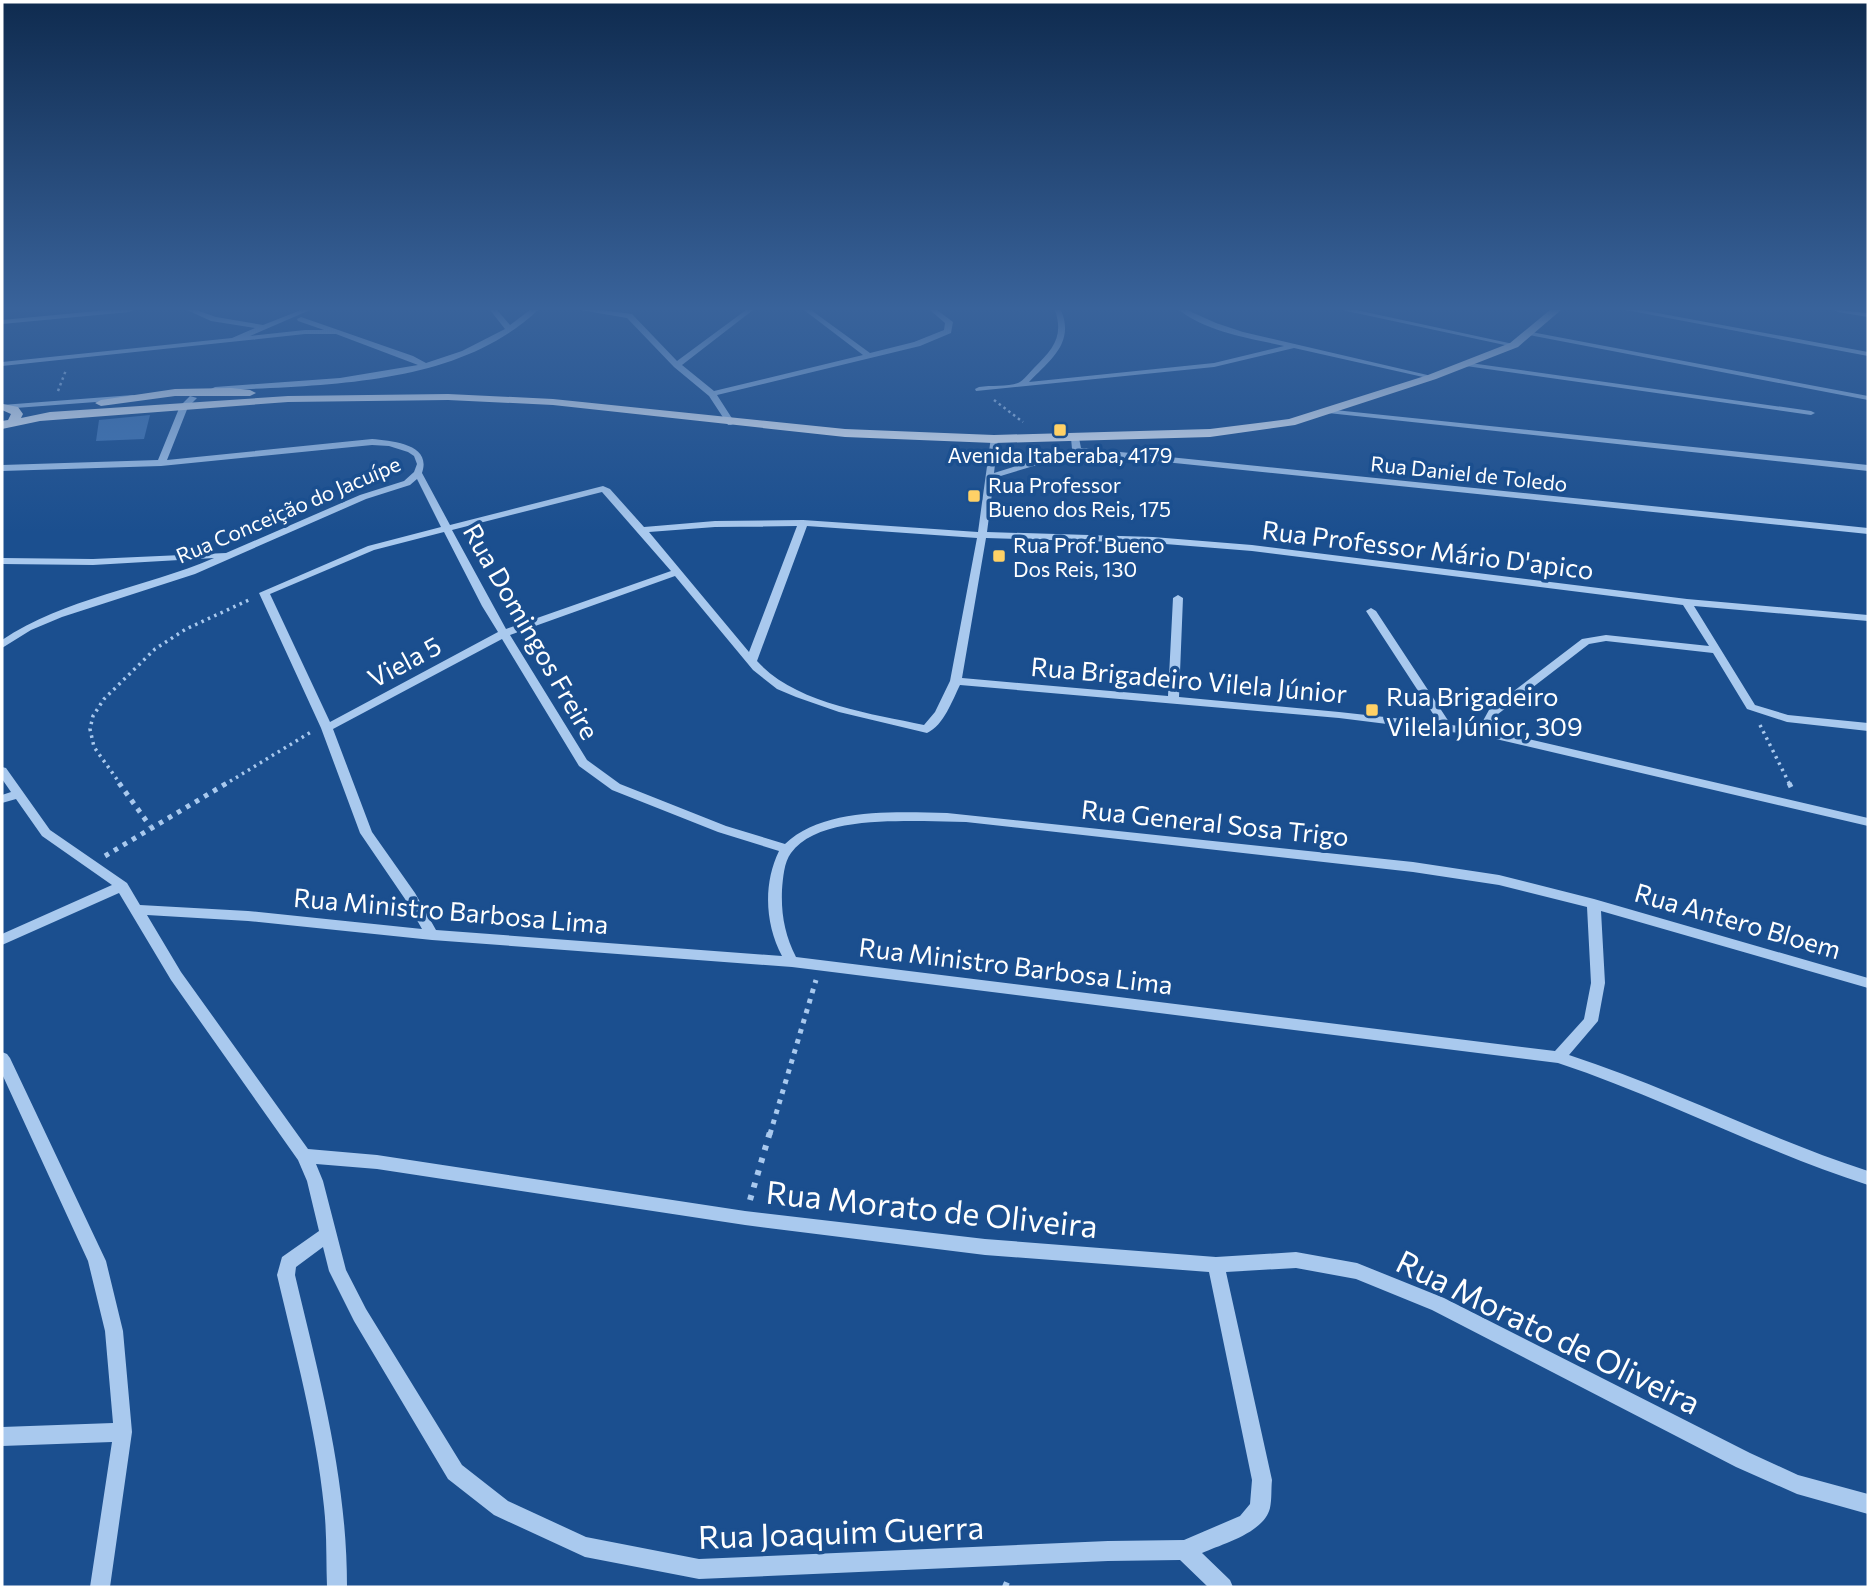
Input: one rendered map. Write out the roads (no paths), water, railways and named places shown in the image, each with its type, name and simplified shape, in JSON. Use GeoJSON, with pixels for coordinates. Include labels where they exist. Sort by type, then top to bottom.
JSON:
{"type":"FeatureCollection","features":[{"type":"Feature","properties":{"kind":"main road"},"geometry":{"type":"LineString","coordinates":[[188,402],[397,397],[500,399],[845,433],[994,439],[1045,438],[1076,444],[1251,429],[1291,422],[1410,384]]}},
{"type":"Feature","properties":{"kind":"main road"},"geometry":{"type":"LineString","coordinates":[[7,424],[133,397],[211,390],[288,399]]}},
{"type":"Feature","properties":{"kind":"main road"},"geometry":{"type":"LineString","coordinates":[[40,418],[188,402],[243,392]]}},
{"type":"Feature","properties":{"kind":"main road"},"geometry":{"type":"LineString","coordinates":[[40,418],[38,411],[52,402]]}},
{"type":"Feature","properties":{"kind":"main road"},"geometry":{"type":"LineString","coordinates":[[2,407],[17,414],[7,424]]}},
{"type":"Feature","properties":{"kind":"street"},"geometry":{"type":"LineString","coordinates":[[211,390],[279,384]]}},
{"type":"Feature","properties":{"kind":"street"},"geometry":{"type":"LineString","coordinates":[[243,392],[286,384]]}},
{"type":"Feature","properties":{"kind":"street"},"geometry":{"type":"LineString","coordinates":[[700,384],[712,394],[731,423]]}},
{"type":"Feature","properties":{"kind":"street"},"geometry":{"type":"LineString","coordinates":[[712,394],[753,384]]}},
{"type":"Feature","properties":{"kind":"street"},"geometry":{"type":"LineString","coordinates":[[979,389],[1015,384]]}},
{"type":"Feature","properties":{"kind":"street"},"geometry":{"type":"LineString","coordinates":[[1608,384],[1811,413]]}},
{"type":"Feature","properties":{"kind":"street"},"geometry":{"type":"LineString","coordinates":[[1796,384],[1868,398]]}},
{"type":"Feature","properties":{"kind":"street"},"geometry":{"type":"LineString","coordinates":[[2,407],[133,397]]}},
{"type":"Feature","properties":{"kind":"street"},"geometry":{"type":"LineString","coordinates":[[2,468],[162,463],[188,402]]}},
{"type":"Feature","properties":{"kind":"street"},"geometry":{"type":"LineString","coordinates":[[1328,411],[1868,468]]}},
{"type":"Feature","properties":{"kind":"street"},"geometry":{"type":"LineString","coordinates":[[432,935],[410,896],[366,833],[307,682],[264,593],[372,548],[444,527],[603,489],[642,530],[675,573],[767,677],[801,695],[866,715],[927,729],[940,713],[956,681],[982,535],[994,439]]}},
{"type":"Feature","properties":{"kind":"street","name":"Rua Conceição do Jacuípe"},"geometry":{"type":"LineString","coordinates":[[2,645],[27,628],[58,615],[191,572],[363,498],[407,483],[418,473],[421,464],[418,455],[404,446],[390,443],[327,446],[162,463]]}},
{"type":"Feature","properties":{"kind":"street"},"geometry":{"type":"LineString","coordinates":[[989,477],[1076,444]]}},
{"type":"Feature","properties":{"kind":"street","name":"Rua Daniel de Toledo"},"geometry":{"type":"LineString","coordinates":[[1076,444],[1868,531]]}},
{"type":"Feature","properties":{"kind":"street","name":"Rua Domingos Freire"},"geometry":{"type":"LineString","coordinates":[[418,473],[444,527],[504,633],[583,763],[616,787],[722,829],[787,849]]}},
{"type":"Feature","properties":{"kind":"street"},"geometry":{"type":"LineString","coordinates":[[752,660],[803,523]]}},
{"type":"Feature","properties":{"kind":"street","name":"Rua Professor Mário D'apico"},"geometry":{"type":"LineString","coordinates":[[642,530],[715,524],[803,523],[982,535],[1153,540],[1252,548],[1687,602],[1868,618]]}},
{"type":"Feature","properties":{"kind":"street"},"geometry":{"type":"LineString","coordinates":[[2,561],[93,562],[229,554]]}},
{"type":"Feature","properties":{"kind":"street","name":"Viela 5"},"geometry":{"type":"LineString","coordinates":[[325,727],[504,633],[675,573]]}},
{"type":"Feature","properties":{"kind":"street"},"geometry":{"type":"LineString","coordinates":[[1173,701],[1178,598]]}},
{"type":"Feature","properties":{"kind":"street"},"geometry":{"type":"LineString","coordinates":[[1687,602],[1751,707],[1787,718],[1868,727]]}},
{"type":"Feature","properties":{"kind":"street"},"geometry":{"type":"LineString","coordinates":[[1371,611],[1447,727]]}},
{"type":"Feature","properties":{"kind":"street"},"geometry":{"type":"LineString","coordinates":[[1483,733],[1493,712],[1586,641],[1606,638],[1714,650]]}},
{"type":"Feature","properties":{"kind":"street","name":"Rua Brigadeiro Vilela Júnior"},"geometry":{"type":"LineString","coordinates":[[956,681],[1447,727],[1868,822]]}},
{"type":"Feature","properties":{"kind":"street"},"geometry":{"type":"LineString","coordinates":[[2,771],[46,833],[122,886],[199,1009],[304,1156]]}},
{"type":"Feature","properties":{"kind":"street"},"geometry":{"type":"LineString","coordinates":[[2,799],[19,794]]}},
{"type":"Feature","properties":{"kind":"street","name":"Rua General Sosa Trigo"},"geometry":{"type":"LineString","coordinates":[[787,849],[805,835],[841,822],[894,815],[966,818],[1413,867],[1499,880],[1594,904]]}},
{"type":"Feature","properties":{"kind":"street"},"geometry":{"type":"LineString","coordinates":[[787,849],[777,875],[775,902],[777,935],[792,962]]}},
{"type":"Feature","properties":{"kind":"street"},"geometry":{"type":"LineString","coordinates":[[2,940],[122,886]]}},
{"type":"Feature","properties":{"kind":"street"},"geometry":{"type":"LineString","coordinates":[[1558,1057],[1591,1021],[1598,983],[1594,904]]}},
{"type":"Feature","properties":{"kind":"street","name":"Rua Antero Bloem"},"geometry":{"type":"LineString","coordinates":[[1594,904],[1868,983]]}},
{"type":"Feature","properties":{"kind":"street","name":"Rua Ministro Barbosa Lima"},"geometry":{"type":"LineString","coordinates":[[135,910],[248,916],[432,935],[792,962],[1558,1057],[1612,1073],[1754,1136],[1836,1169],[1868,1178]]}},
{"type":"Feature","properties":{"kind":"street"},"geometry":{"type":"LineString","coordinates":[[2,1058],[97,1261],[114,1331],[123,1432],[100,1587]]}},
{"type":"Feature","properties":{"kind":"street","name":"Rua Morato de Oliveira"},"geometry":{"type":"LineString","coordinates":[[304,1156],[377,1162],[745,1217],[985,1247],[1216,1265],[1296,1260],[1357,1271],[1438,1304],[1743,1460],[1797,1484],[1868,1504]]}},
{"type":"Feature","properties":{"kind":"street","name":"Rua Joaquim Guerra"},"geometry":{"type":"LineString","coordinates":[[304,1156],[315,1181],[338,1271],[360,1315],[455,1472],[500,1508],[584,1547],[699,1569],[1184,1550],[1247,1523],[1260,1508],[1262,1480],[1216,1265]]}},
{"type":"Feature","properties":{"kind":"street"},"geometry":{"type":"LineString","coordinates":[[328,1234],[288,1262],[286,1275],[331,1474],[338,1546],[337,1587]]}},
{"type":"Feature","properties":{"kind":"street"},"geometry":{"type":"LineString","coordinates":[[2,1437],[123,1432]]}},
{"type":"Feature","properties":{"kind":"street"},"geometry":{"type":"LineString","coordinates":[[1184,1550],[1223,1587]]}},
{"type":"Feature","properties":{"kind":"place","name":"Avenida Itaberaba, 4179"},"geometry":{"type":"Point","coordinates":[1060,430]}},
{"type":"Feature","properties":{"kind":"place","name":"Rua Professor Bueno dos Reis, 175"},"geometry":{"type":"Point","coordinates":[974,496]}},
{"type":"Feature","properties":{"kind":"place","name":"Rua Prof. Bueno Dos Reis, 130"},"geometry":{"type":"Point","coordinates":[999,556]}},
{"type":"Feature","properties":{"kind":"place","name":"Rua Brigadeiro Vilela Júnior, 309"},"geometry":{"type":"Point","coordinates":[1372,710]}}]}
